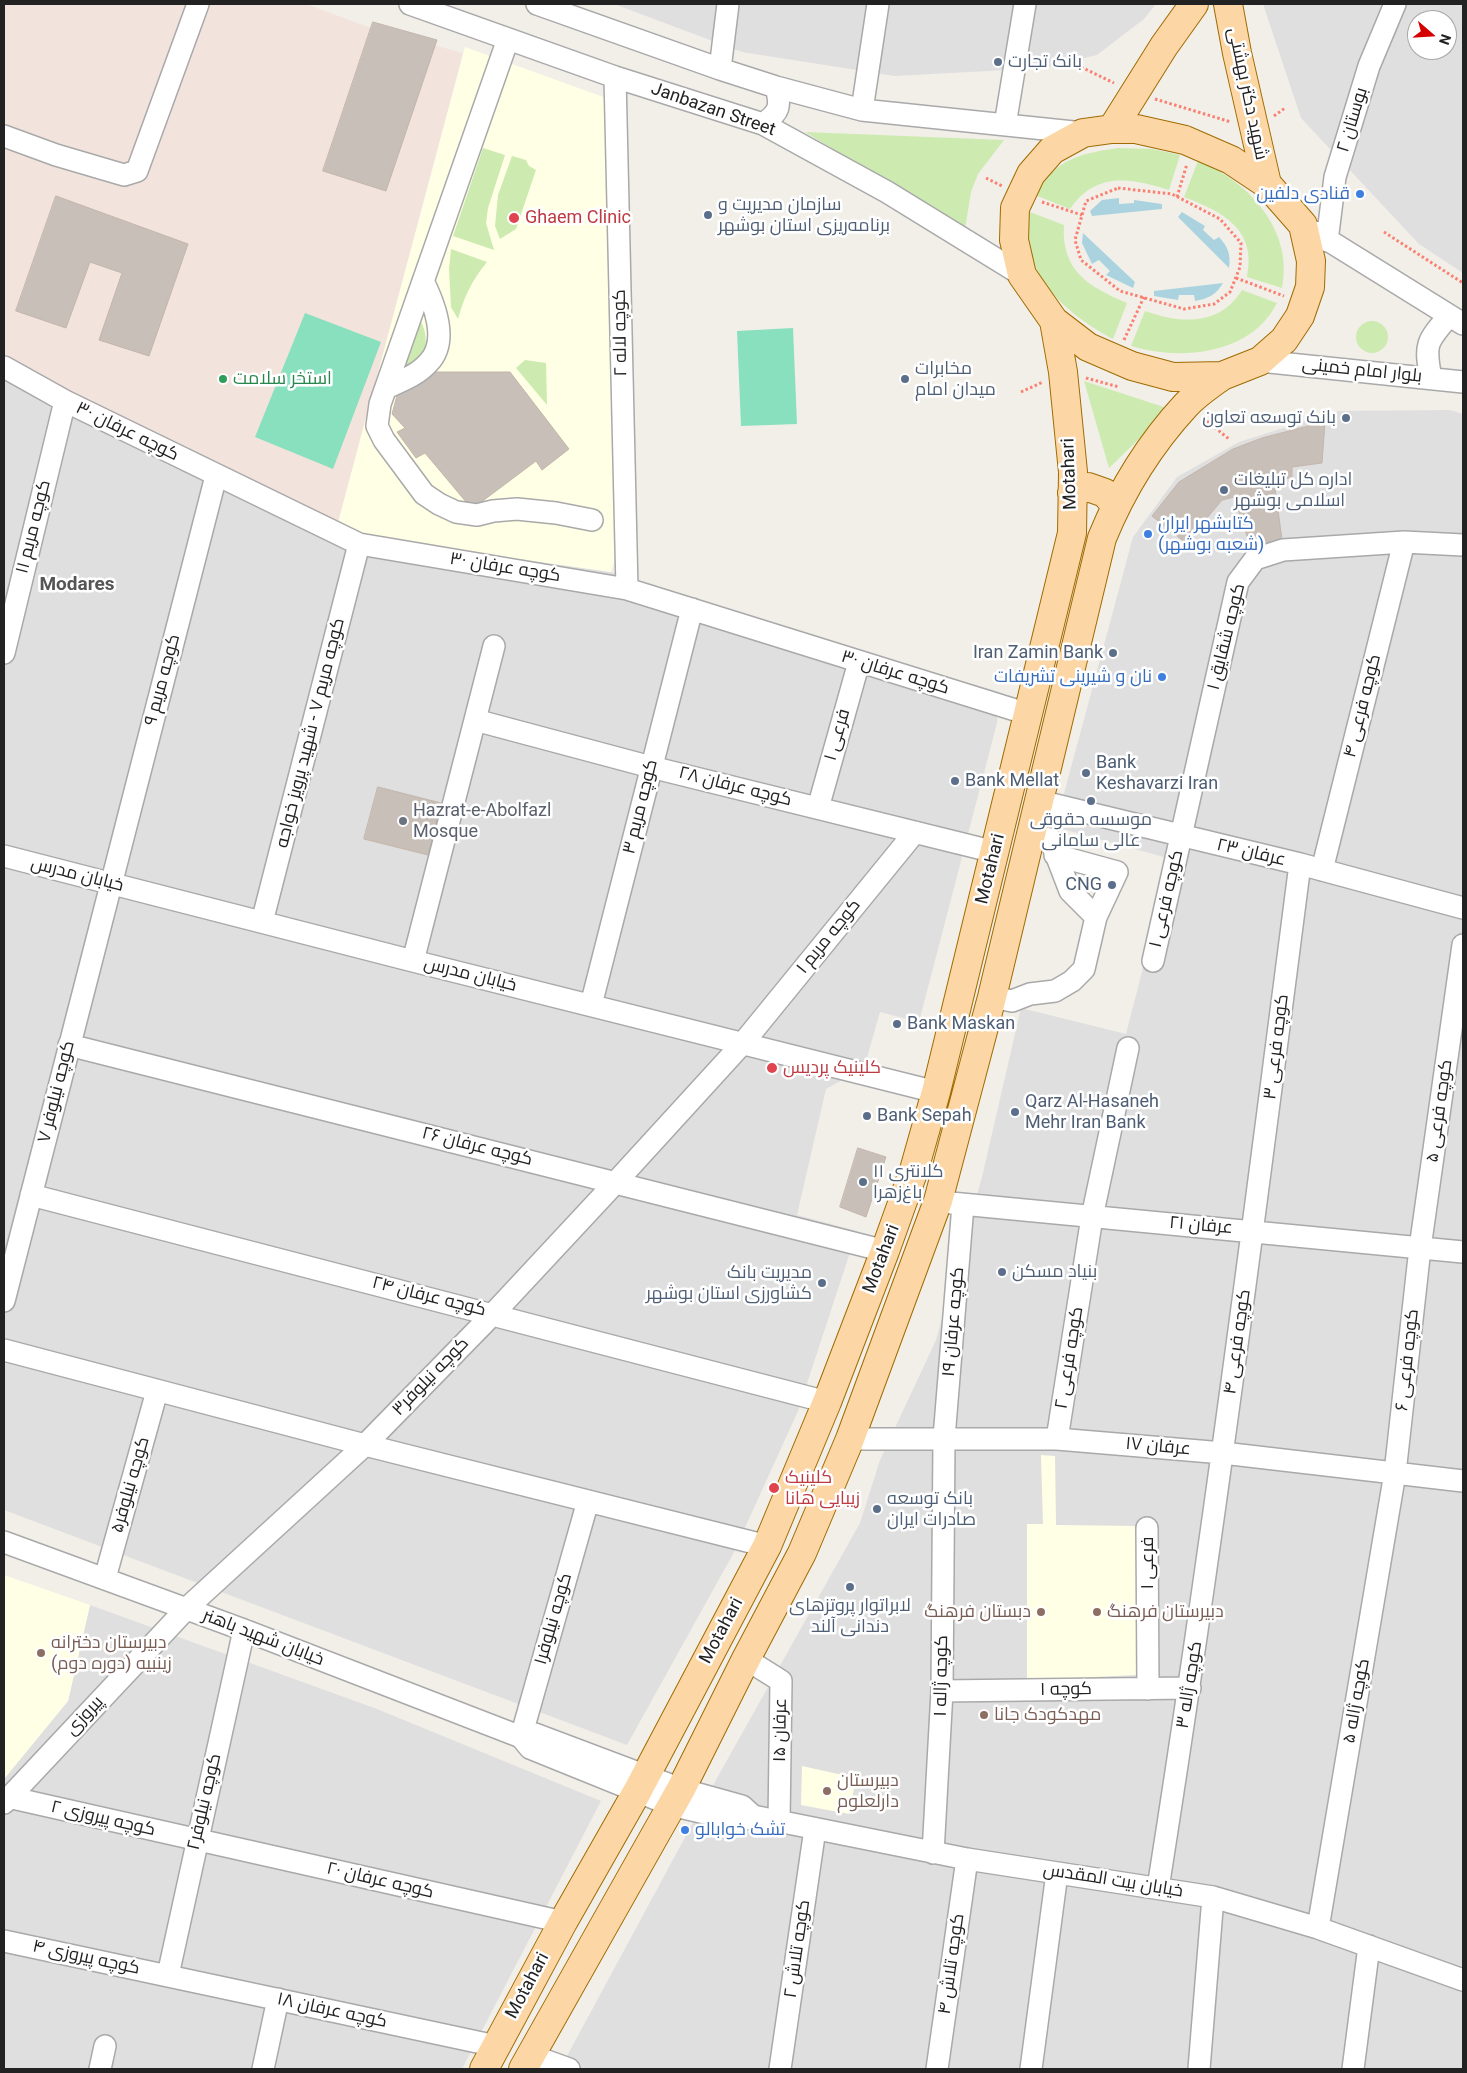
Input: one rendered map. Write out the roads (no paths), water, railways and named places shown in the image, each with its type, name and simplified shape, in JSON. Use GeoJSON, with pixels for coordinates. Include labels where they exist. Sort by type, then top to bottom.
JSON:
{"type":"FeatureCollection","features":[{"type":"Feature","properties":{"kind":"main road"},"geometry":{"type":"LineString","coordinates":[[1112,129],[1164,46],[1194,4]]}},
{"type":"Feature","properties":{"kind":"main road","name":"شهید دکتر بهشتی"},"geometry":{"type":"LineString","coordinates":[[1228,4],[1237,53],[1267,184]]}},
{"type":"Feature","properties":{"kind":"main road"},"geometry":{"type":"LineString","coordinates":[[1112,129],[1136,129],[1185,140],[1231,160],[1267,184],[1303,225],[1311,261],[1310,287],[1300,316],[1284,340],[1260,361],[1222,376],[1173,377],[1132,366],[1088,347],[1054,321],[1022,275],[1014,240],[1015,208],[1030,174],[1052,150],[1083,133],[1112,129]]}},
{"type":"Feature","properties":{"kind":"main road","name":"Motahari"},"geometry":{"type":"LineString","coordinates":[[490,2058],[563,1922],[642,1784],[767,1546],[826,1402],[885,1251],[914,1170],[936,1092],[1072,533],[1073,472],[1064,372],[1054,321]]}},
{"type":"Feature","properties":{"kind":"main road","name":"Motahari"},"geometry":{"type":"LineString","coordinates":[[526,2062],[676,1797],[802,1553],[951,1203],[992,997],[1102,538],[1115,505],[1139,464],[1187,404],[1222,376]]}},
{"type":"Feature","properties":{"kind":"main road"},"geometry":{"type":"LineString","coordinates":[[1072,493],[1088,487],[1105,493],[1115,505]]}},
{"type":"Feature","properties":{"kind":"street"},"geometry":{"type":"LineString","coordinates":[[4,136],[56,155],[124,175],[137,171],[198,4]]}},
{"type":"Feature","properties":{"kind":"street","name":"Janbazan Street"},"geometry":{"type":"LineString","coordinates":[[410,4],[615,77],[763,124],[887,192],[1022,275]]}},
{"type":"Feature","properties":{"kind":"street"},"geometry":{"type":"LineString","coordinates":[[720,69],[728,4]]}},
{"type":"Feature","properties":{"kind":"street"},"geometry":{"type":"LineString","coordinates":[[862,110],[878,4]]}},
{"type":"Feature","properties":{"kind":"street"},"geometry":{"type":"LineString","coordinates":[[1005,125],[1025,4]]}},
{"type":"Feature","properties":{"kind":"street","name":"بوستان ۲"},"geometry":{"type":"LineString","coordinates":[[1327,241],[1335,177],[1369,66],[1395,4]]}},
{"type":"Feature","properties":{"kind":"street"},"geometry":{"type":"LineString","coordinates":[[551,6],[720,69],[776,87],[862,110],[1083,133]]}},
{"type":"Feature","properties":{"kind":"street"},"geometry":{"type":"LineString","coordinates":[[508,39],[380,404],[377,426],[384,440],[424,494],[456,512],[477,515],[493,511],[517,509],[556,513],[592,520]]}},
{"type":"Feature","properties":{"kind":"street","name":"کوچه لاله ۲"},"geometry":{"type":"LineString","coordinates":[[615,77],[627,589]]}},
{"type":"Feature","properties":{"kind":"street"},"geometry":{"type":"LineString","coordinates":[[763,124],[774,116],[780,102],[776,87]]}},
{"type":"Feature","properties":{"kind":"street"},"geometry":{"type":"LineString","coordinates":[[1303,225],[1456,320],[1431,336],[1426,354],[1430,378]]}},
{"type":"Feature","properties":{"kind":"street"},"geometry":{"type":"LineString","coordinates":[[386,388],[413,375],[428,364],[437,348],[436,312],[423,281]]}},
{"type":"Feature","properties":{"kind":"street","name":"بلوار امام خمینی"},"geometry":{"type":"LineString","coordinates":[[1260,361],[1463,382]]}},
{"type":"Feature","properties":{"kind":"street","name":"کوچه عرفان ۳۰"},"geometry":{"type":"LineString","coordinates":[[4,367],[65,401],[359,544],[627,589],[1028,714]]}},
{"type":"Feature","properties":{"kind":"street","name":"کوچه مریم ۱۱"},"geometry":{"type":"LineString","coordinates":[[4,653],[65,401]]}},
{"type":"Feature","properties":{"kind":"street","name":"کوچه مریم ۹"},"geometry":{"type":"LineString","coordinates":[[110,883],[216,476]]}},
{"type":"Feature","properties":{"kind":"street","name":"کوچه شقایق ۱"},"geometry":{"type":"LineString","coordinates":[[1181,836],[1238,582],[1255,559],[1283,550],[1404,542],[1463,545]]}},
{"type":"Feature","properties":{"kind":"street","name":"کوچه فرعی ۴"},"geometry":{"type":"LineString","coordinates":[[1322,870],[1404,542]]}},
{"type":"Feature","properties":{"kind":"street","name":"کوچه مریم ۷ - شهید پرویز خواجه"},"geometry":{"type":"LineString","coordinates":[[262,922],[359,544]]}},
{"type":"Feature","properties":{"kind":"street","name":"کوچه مریم ۳"},"geometry":{"type":"LineString","coordinates":[[591,1005],[692,609]]}},
{"type":"Feature","properties":{"kind":"street"},"geometry":{"type":"LineString","coordinates":[[413,962],[494,646]]}},
{"type":"Feature","properties":{"kind":"street","name":"فرعی ۱"},"geometry":{"type":"LineString","coordinates":[[818,808],[858,662]]}},
{"type":"Feature","properties":{"kind":"street","name":"کوچه عرفان ۲۸"},"geometry":{"type":"LineString","coordinates":[[475,720],[651,767],[995,852]]}},
{"type":"Feature","properties":{"kind":"street","name":"عرفان ۲۳"},"geometry":{"type":"LineString","coordinates":[[1039,801],[1300,864],[1463,908]]}},
{"type":"Feature","properties":{"kind":"street","name":"کوچه مریم ۱"},"geometry":{"type":"LineString","coordinates":[[742,1043],[915,832]]}},
{"type":"Feature","properties":{"kind":"street"},"geometry":{"type":"LineString","coordinates":[[1031,835],[1050,840],[1070,891],[1096,917]]}},
{"type":"Feature","properties":{"kind":"street","name":"کوچه فرعی ۱"},"geometry":{"type":"LineString","coordinates":[[1153,961],[1181,836]]}},
{"type":"Feature","properties":{"kind":"street"},"geometry":{"type":"LineString","coordinates":[[992,997],[1012,1002],[1030,994],[1055,991],[1072,981],[1084,969],[1096,917],[1117,872],[1055,855]]}},
{"type":"Feature","properties":{"kind":"street","name":"خیابان مدرس"},"geometry":{"type":"LineString","coordinates":[[4,856],[413,962],[936,1092]]}},
{"type":"Feature","properties":{"kind":"street","name":"کوچه فرعی ۳"},"geometry":{"type":"LineString","coordinates":[[1253,1231],[1300,864]]}},
{"type":"Feature","properties":{"kind":"street","name":"کوچه نیلوفر ۷"},"geometry":{"type":"LineString","coordinates":[[4,1301],[110,883]]}},
{"type":"Feature","properties":{"kind":"street","name":"کوچه فرعی ۵"},"geometry":{"type":"LineString","coordinates":[[1420,1248],[1463,945]]}},
{"type":"Feature","properties":{"kind":"street","name":"کوچه نیلوفر۳"},"geometry":{"type":"LineString","coordinates":[[187,1608],[365,1445],[493,1314],[742,1043]]}},
{"type":"Feature","properties":{"kind":"street","name":"کوچه عرفان ۲۶"},"geometry":{"type":"LineString","coordinates":[[69,1045],[885,1251]]}},
{"type":"Feature","properties":{"kind":"street"},"geometry":{"type":"LineString","coordinates":[[1092,1217],[1128,1048]]}},
{"type":"Feature","properties":{"kind":"street","name":"کوچه عرفان ۲۴"},"geometry":{"type":"LineString","coordinates":[[31,1195],[826,1402]]}},
{"type":"Feature","properties":{"kind":"street","name":"عرفان ۲۱"},"geometry":{"type":"LineString","coordinates":[[951,1203],[1463,1252]]}},
{"type":"Feature","properties":{"kind":"street","name":"کوچه عرفان ۱۹"},"geometry":{"type":"LineString","coordinates":[[944,1438],[951,1203]]}},
{"type":"Feature","properties":{"kind":"street","name":"کوچه فرعی ۲"},"geometry":{"type":"LineString","coordinates":[[1057,1439],[1092,1217]]}},
{"type":"Feature","properties":{"kind":"street","name":"کوچه فرعی ۴"},"geometry":{"type":"LineString","coordinates":[[1223,1453],[1253,1231]]}},
{"type":"Feature","properties":{"kind":"street","name":"کوچه فرعی ۶"},"geometry":{"type":"LineString","coordinates":[[1395,1473],[1420,1248]]}},
{"type":"Feature","properties":{"kind":"street"},"geometry":{"type":"LineString","coordinates":[[4,1350],[365,1445],[767,1546]]}},
{"type":"Feature","properties":{"kind":"street","name":"کوچه نیلوفر۵"},"geometry":{"type":"LineString","coordinates":[[105,1578],[157,1391]]}},
{"type":"Feature","properties":{"kind":"street","name":"کوچه ژاله ۱"},"geometry":{"type":"LineString","coordinates":[[932,1852],[942,1691],[944,1438]]}},
{"type":"Feature","properties":{"kind":"street","name":"عرفان ۱۷"},"geometry":{"type":"LineString","coordinates":[[850,1439],[1057,1439],[1223,1453],[1463,1481]]}},
{"type":"Feature","properties":{"kind":"street","name":"کوچه ژاله ۳"},"geometry":{"type":"LineString","coordinates":[[1158,1888],[1190,1688],[1223,1453]]}},
{"type":"Feature","properties":{"kind":"street","name":"کوچه ژاله ۵"},"geometry":{"type":"LineString","coordinates":[[1318,1928],[1395,1473]]}},
{"type":"Feature","properties":{"kind":"street","name":"کوچه نیلوفر۱"},"geometry":{"type":"LineString","coordinates":[[522,1737],[588,1501]]}},
{"type":"Feature","properties":{"kind":"street","name":"فرعی ۱"},"geometry":{"type":"LineString","coordinates":[[1147,1528],[1148,1689]]}},
{"type":"Feature","properties":{"kind":"street","name":"خیابان شهید باهنر"},"geometry":{"type":"LineString","coordinates":[[4,1542],[187,1608],[522,1737],[535,1734],[642,1784]]}},
{"type":"Feature","properties":{"kind":"street","name":"پیروزی"},"geometry":{"type":"LineString","coordinates":[[6,1800],[187,1608]]}},
{"type":"Feature","properties":{"kind":"street","name":"کوچه نیلوفر۲"},"geometry":{"type":"LineString","coordinates":[[168,1975],[244,1630]]}},
{"type":"Feature","properties":{"kind":"street","name":"عرفان ۱۵"},"geometry":{"type":"LineString","coordinates":[[746,1659],[781,1680],[779,1822]]}},
{"type":"Feature","properties":{"kind":"street","name":"کوچه ۱"},"geometry":{"type":"LineString","coordinates":[[942,1691],[1190,1688]]}},
{"type":"Feature","properties":{"kind":"street","name":"خیابان بیت المقدس"},"geometry":{"type":"LineString","coordinates":[[642,1784],[739,1821],[753,1816],[967,1859],[1213,1897],[1318,1928],[1463,1980]]}},
{"type":"Feature","properties":{"kind":"street","name":"کوچه پیروزی ۲"},"geometry":{"type":"LineString","coordinates":[[6,1800],[197,1840]]}},
{"type":"Feature","properties":{"kind":"street","name":"کوچه تلاش ۲"},"geometry":{"type":"LineString","coordinates":[[780,2069],[815,1829]]}},
{"type":"Feature","properties":{"kind":"street","name":"کوچه عرفان ۲۰"},"geometry":{"type":"LineString","coordinates":[[197,1840],[563,1922]]}},
{"type":"Feature","properties":{"kind":"street","name":"کوچه تلاش ۴"},"geometry":{"type":"LineString","coordinates":[[937,2069],[967,1859]]}},
{"type":"Feature","properties":{"kind":"street"},"geometry":{"type":"LineString","coordinates":[[1031,2069],[1057,1873]]}},
{"type":"Feature","properties":{"kind":"street"},"geometry":{"type":"LineString","coordinates":[[1199,2069],[1213,1897]]}},
{"type":"Feature","properties":{"kind":"street","name":"کوچه پیروزی ۴"},"geometry":{"type":"LineString","coordinates":[[4,1940],[168,1975]]}},
{"type":"Feature","properties":{"kind":"street"},"geometry":{"type":"LineString","coordinates":[[1353,2069],[1369,1946]]}},
{"type":"Feature","properties":{"kind":"street","name":"کوچه عرفان ۱۸"},"geometry":{"type":"LineString","coordinates":[[168,1975],[278,1999],[490,2058]]}},
{"type":"Feature","properties":{"kind":"street"},"geometry":{"type":"LineString","coordinates":[[263,2069],[278,1999]]}},
{"type":"Feature","properties":{"kind":"street"},"geometry":{"type":"LineString","coordinates":[[100,2069],[106,2046]]}},
{"type":"Feature","properties":{"kind":"street"},"geometry":{"type":"LineString","coordinates":[[526,2062],[569,2069]]}},
{"type":"Feature","properties":{"kind":"water"},"geometry":{"type":"Polygon","coordinates":[[[1119,198],[1119,204],[1134,203],[1134,200],[1162,204],[1162,209],[1092,216],[1090,211],[1102,200],[1119,198]]]}},
{"type":"Feature","properties":{"kind":"water"},"geometry":{"type":"Polygon","coordinates":[[[1182,212],[1205,226],[1203,230],[1214,240],[1219,237],[1227,248],[1230,259],[1229,268],[1178,217],[1182,212]]]}},
{"type":"Feature","properties":{"kind":"water"},"geometry":{"type":"Polygon","coordinates":[[[1083,233],[1135,282],[1133,288],[1106,275],[1110,271],[1099,260],[1092,264],[1082,243],[1083,233]]]}},
{"type":"Feature","properties":{"kind":"water"},"geometry":{"type":"Polygon","coordinates":[[[1223,283],[1212,295],[1195,301],[1194,295],[1179,295],[1178,300],[1154,296],[1154,291],[1223,283]]]}},
{"type":"Feature","properties":{"kind":"place","name":"بانک تجارت"},"geometry":{"type":"Point","coordinates":[998,62]}},
{"type":"Feature","properties":{"kind":"place","name":"قنادی دلفین"},"geometry":{"type":"Point","coordinates":[1360,194]}},
{"type":"Feature","properties":{"kind":"place","name":"سازمان مدیریت و برنامه‌ریزی استان بوشهر"},"geometry":{"type":"Point","coordinates":[708,215]}},
{"type":"Feature","properties":{"kind":"place","name":"Ghaem Clinic"},"geometry":{"type":"Point","coordinates":[514,218]}},
{"type":"Feature","properties":{"kind":"place","name":"استخر سلامت"},"geometry":{"type":"Point","coordinates":[223,379]}},
{"type":"Feature","properties":{"kind":"place","name":"مخابرات میدان امام"},"geometry":{"type":"Point","coordinates":[905,379]}},
{"type":"Feature","properties":{"kind":"place","name":"بانک توسعه تعاون"},"geometry":{"type":"Point","coordinates":[1346,418]}},
{"type":"Feature","properties":{"kind":"place","name":"اداره کل تبلیغات اسلامی بوشهر"},"geometry":{"type":"Point","coordinates":[1224,490]}},
{"type":"Feature","properties":{"kind":"place","name":"کتابشهر ایران (شعبه بوشهر)"},"geometry":{"type":"Point","coordinates":[1148,534]}},
{"type":"Feature","properties":{"kind":"place","name":"Iran Zamin Bank"},"geometry":{"type":"Point","coordinates":[1113,653]}},
{"type":"Feature","properties":{"kind":"place","name":"نان و شیرینی تشریفات"},"geometry":{"type":"Point","coordinates":[1162,677]}},
{"type":"Feature","properties":{"kind":"place","name":"Bank Keshavarzi Iran"},"geometry":{"type":"Point","coordinates":[1086,773]}},
{"type":"Feature","properties":{"kind":"place","name":"Bank Mellat"},"geometry":{"type":"Point","coordinates":[955,781]}},
{"type":"Feature","properties":{"kind":"place","name":"موسسه حقوقی عالی سامانی"},"geometry":{"type":"Point","coordinates":[1091,801]}},
{"type":"Feature","properties":{"kind":"place","name":"Hazrat-e-Abolfazl Mosque"},"geometry":{"type":"Point","coordinates":[403,821]}},
{"type":"Feature","properties":{"kind":"place","name":"CNG"},"geometry":{"type":"Point","coordinates":[1112,885]}},
{"type":"Feature","properties":{"kind":"place","name":"Bank Maskan"},"geometry":{"type":"Point","coordinates":[897,1024]}},
{"type":"Feature","properties":{"kind":"place","name":"کلینیک پردیس"},"geometry":{"type":"Point","coordinates":[772,1068]}},
{"type":"Feature","properties":{"kind":"place","name":"Qarz Al-Hasaneh Mehr Iran Bank"},"geometry":{"type":"Point","coordinates":[1015,1112]}},
{"type":"Feature","properties":{"kind":"place","name":"Bank Sepah"},"geometry":{"type":"Point","coordinates":[867,1116]}},
{"type":"Feature","properties":{"kind":"place","name":"کلانتری ۱۱ باغ‌زهرا"},"geometry":{"type":"Point","coordinates":[863,1182]}},
{"type":"Feature","properties":{"kind":"place","name":"بنیاد مسکن"},"geometry":{"type":"Point","coordinates":[1002,1272]}},
{"type":"Feature","properties":{"kind":"place","name":"مدیریت بانک کشاورزی استان بوشهر"},"geometry":{"type":"Point","coordinates":[822,1283]}},
{"type":"Feature","properties":{"kind":"place","name":"کلینیک زیبایی هانا"},"geometry":{"type":"Point","coordinates":[774,1488]}},
{"type":"Feature","properties":{"kind":"place","name":"بانک توسعه صادرات ایران"},"geometry":{"type":"Point","coordinates":[877,1509]}},
{"type":"Feature","properties":{"kind":"place","name":"لابراتوار پروتزهای دندانی آلند"},"geometry":{"type":"Point","coordinates":[850,1587]}},
{"type":"Feature","properties":{"kind":"place","name":"دبستان فرهنگ"},"geometry":{"type":"Point","coordinates":[1041,1612]}},
{"type":"Feature","properties":{"kind":"place","name":"دبیرستان فرهنگ"},"geometry":{"type":"Point","coordinates":[1097,1612]}},
{"type":"Feature","properties":{"kind":"place","name":"دبیرستان دخترانه زینبیه (دوره دوم)"},"geometry":{"type":"Point","coordinates":[41,1653]}},
{"type":"Feature","properties":{"kind":"place","name":"مهدکودک جانا"},"geometry":{"type":"Point","coordinates":[984,1715]}},
{"type":"Feature","properties":{"kind":"place","name":"دبیرستان دارلعلوم"},"geometry":{"type":"Point","coordinates":[827,1791]}},
{"type":"Feature","properties":{"kind":"place","name":"تشک خوابالو"},"geometry":{"type":"Point","coordinates":[685,1830]}},
{"type":"Feature","properties":{"kind":"district","name":"Modares"},"geometry":{"type":"Point","coordinates":[77,585]}}]}
